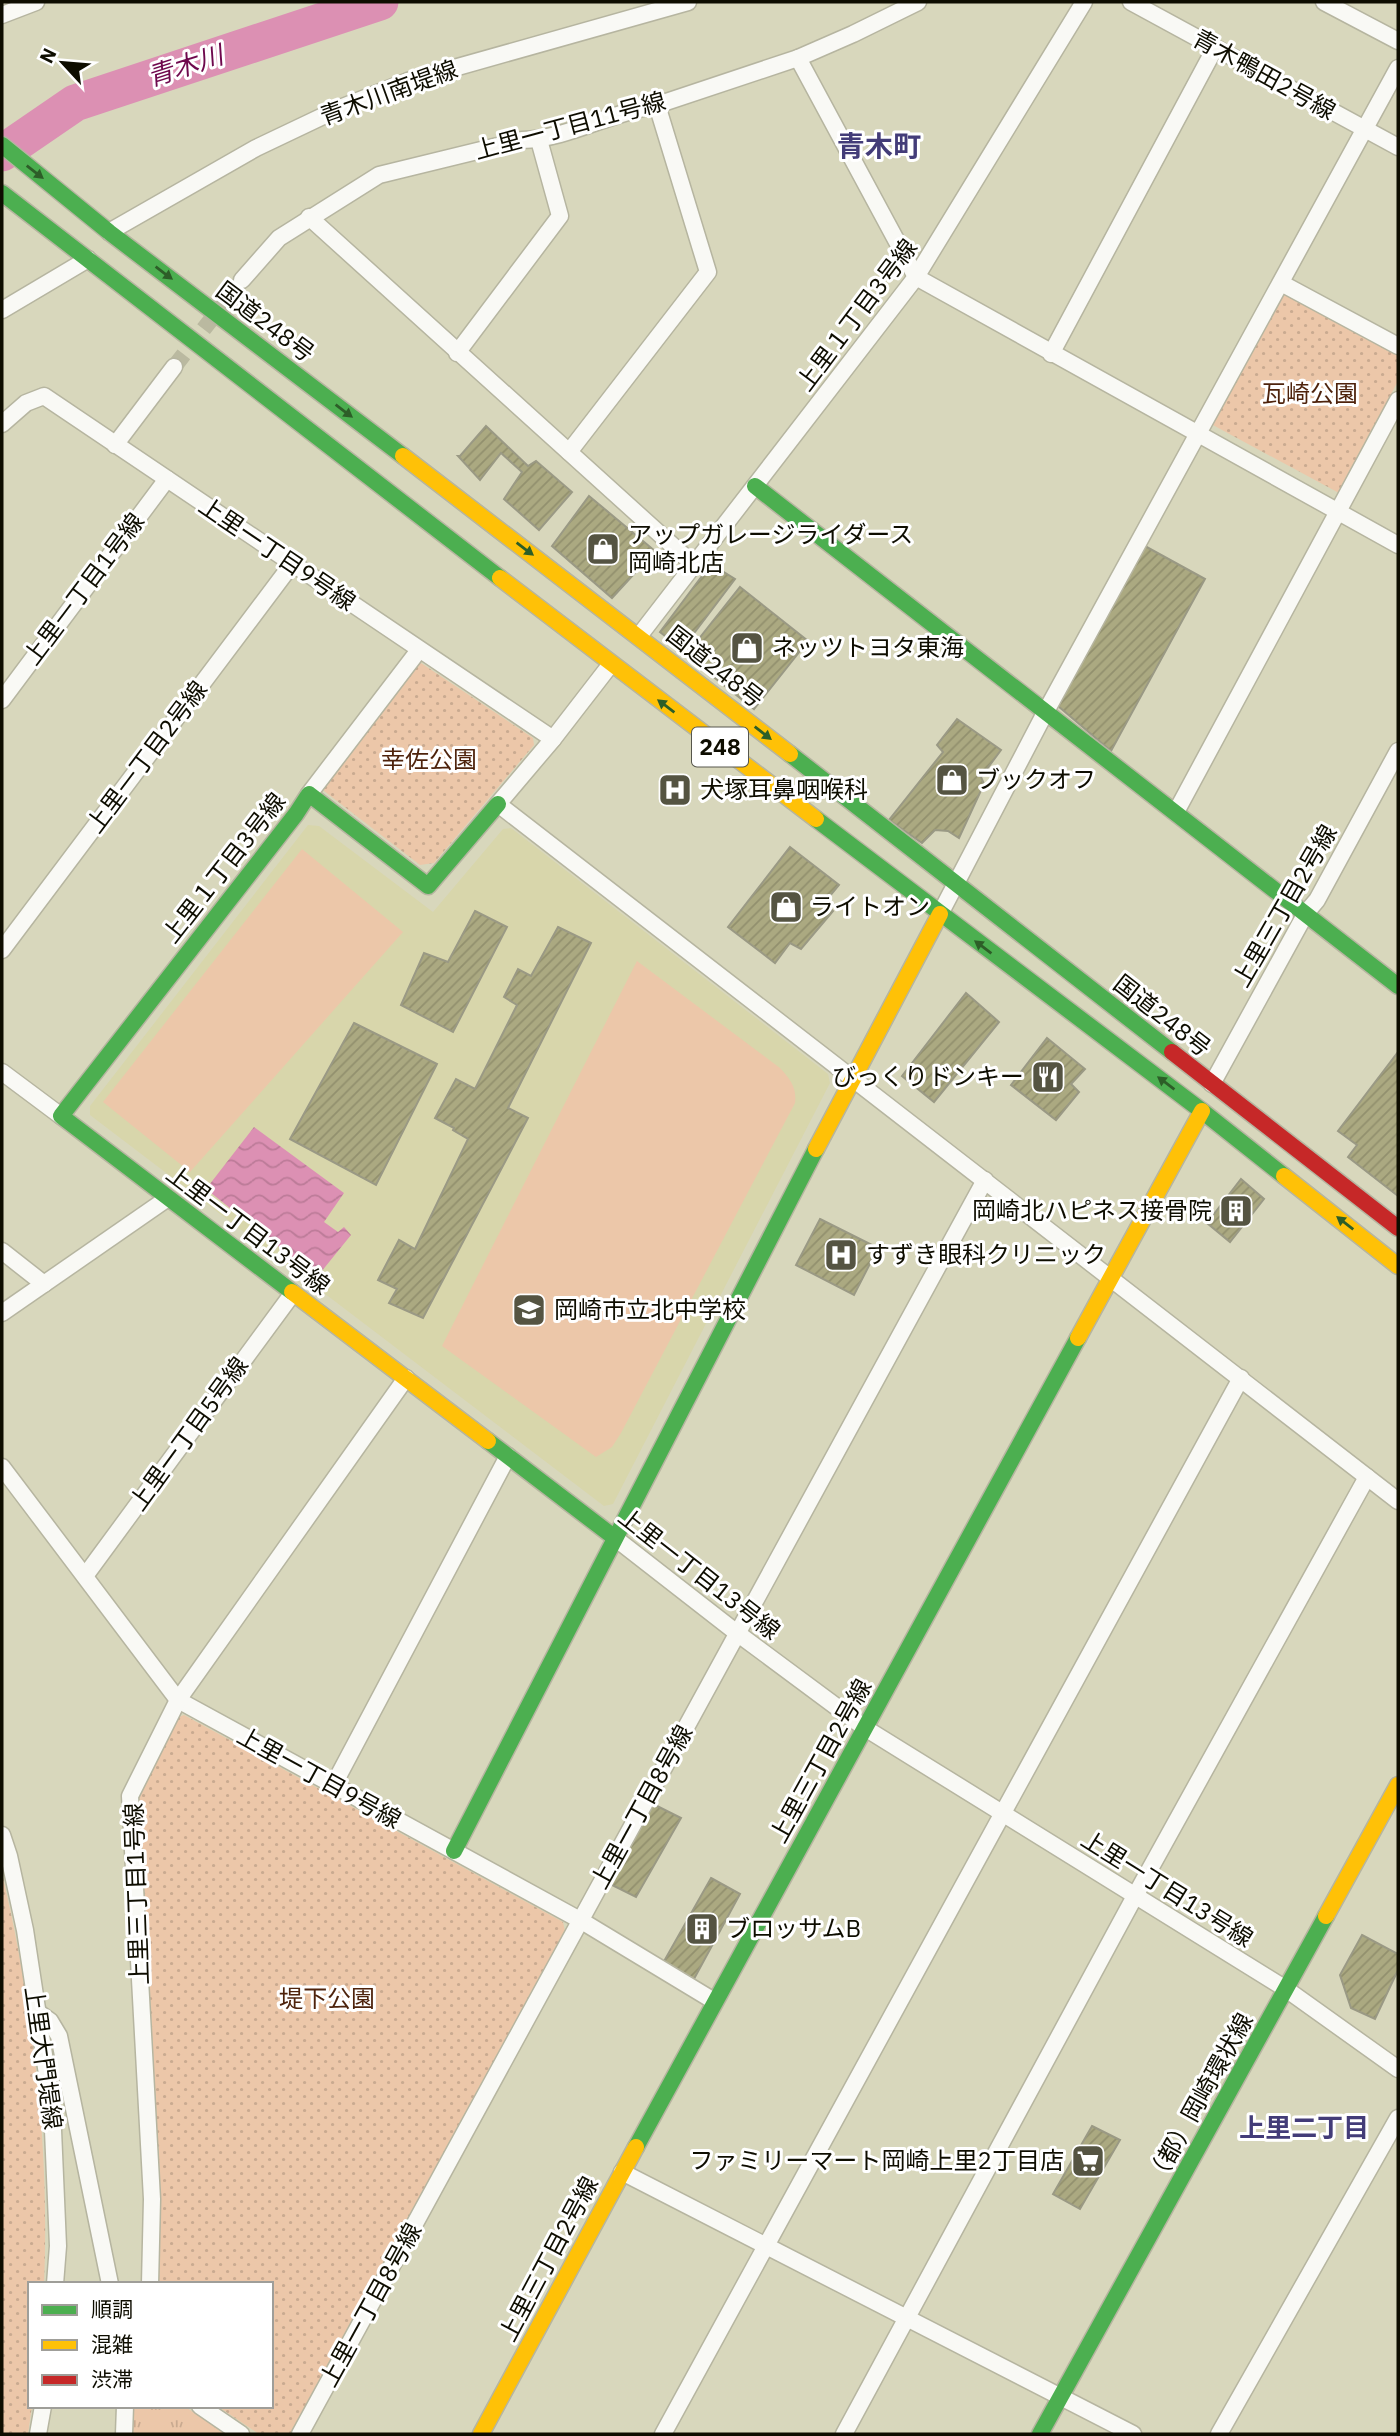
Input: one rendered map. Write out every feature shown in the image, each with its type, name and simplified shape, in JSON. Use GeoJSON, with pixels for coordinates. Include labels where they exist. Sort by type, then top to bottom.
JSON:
{"type":"FeatureCollection","features":[{"type":"Feature","properties":{"kind":"main road","name":"国道248号"},"geometry":{"type":"LineString","coordinates":[[2,145],[109,232],[639,636],[1398,1228]]}},
{"type":"Feature","properties":{"kind":"main road","name":"国道248号"},"geometry":{"type":"LineString","coordinates":[[2,193],[611,664],[1202,1111],[1398,1266]]}},
{"type":"Feature","properties":{"kind":"main road"},"geometry":{"type":"LineString","coordinates":[[755,486],[1398,986]]}},
{"type":"Feature","properties":{"kind":"main road","name":"上里１丁目3号線"},"geometry":{"type":"LineString","coordinates":[[61,1116],[309,794],[428,886],[498,804]]}},
{"type":"Feature","properties":{"kind":"main road"},"geometry":{"type":"LineString","coordinates":[[454,1851],[940,914]]}},
{"type":"Feature","properties":{"kind":"main road","name":"上里三丁目2号線"},"geometry":{"type":"LineString","coordinates":[[481,2434],[714,2001],[1202,1111]]}},
{"type":"Feature","properties":{"kind":"main road","name":"上里一丁目13号線"},"geometry":{"type":"LineString","coordinates":[[61,1116],[615,1538]]}},
{"type":"Feature","properties":{"kind":"main road","name":"（都）岡崎環状線"},"geometry":{"type":"LineString","coordinates":[[1040,2434],[1398,1785]]}},
{"type":"Feature","properties":{"kind":"street"},"geometry":{"type":"LineString","coordinates":[[2,16],[36,2]]}},
{"type":"Feature","properties":{"kind":"street","name":"青木川南堤線"},"geometry":{"type":"LineString","coordinates":[[109,232],[256,148],[340,108],[408,81],[688,2]]}},
{"type":"Feature","properties":{"kind":"street","name":"上里一丁目11号線"},"geometry":{"type":"LineString","coordinates":[[243,280],[279,238],[379,175],[522,140],[539,140],[636,108],[657,105],[797,58],[918,2]]}},
{"type":"Feature","properties":{"kind":"street","name":"上里１丁目3号線"},"geometry":{"type":"LineString","coordinates":[[639,636],[916,277],[1084,2]]}},
{"type":"Feature","properties":{"kind":"street","name":"青木鴨田2号線"},"geometry":{"type":"LineString","coordinates":[[1131,2],[1398,148]]}},
{"type":"Feature","properties":{"kind":"street"},"geometry":{"type":"LineString","coordinates":[[1324,2],[1398,41]]}},
{"type":"Feature","properties":{"kind":"street"},"geometry":{"type":"LineString","coordinates":[[1051,354],[1215,48]]}},
{"type":"Feature","properties":{"kind":"street"},"geometry":{"type":"LineString","coordinates":[[797,58],[916,277],[1398,545]]}},
{"type":"Feature","properties":{"kind":"street"},"geometry":{"type":"LineString","coordinates":[[940,914],[1045,713],[1398,68]]}},
{"type":"Feature","properties":{"kind":"street"},"geometry":{"type":"LineString","coordinates":[[569,452],[708,272],[657,105]]}},
{"type":"Feature","properties":{"kind":"street"},"geometry":{"type":"LineString","coordinates":[[457,353],[560,216],[539,140]]}},
{"type":"Feature","properties":{"kind":"street"},"geometry":{"type":"LineString","coordinates":[[309,217],[694,565]]}},
{"type":"Feature","properties":{"kind":"street"},"geometry":{"type":"LineString","coordinates":[[2,310],[88,259]]}},
{"type":"Feature","properties":{"kind":"street"},"geometry":{"type":"LineString","coordinates":[[1281,283],[1398,346]]}},
{"type":"Feature","properties":{"kind":"street"},"geometry":{"type":"LineString","coordinates":[[116,445],[174,367]]}},
{"type":"Feature","properties":{"kind":"street","name":"上里一丁目9号線"},"geometry":{"type":"LineString","coordinates":[[2,424],[26,403],[44,396],[553,739]]}},
{"type":"Feature","properties":{"kind":"street"},"geometry":{"type":"LineString","coordinates":[[1176,812],[1398,400]]}},
{"type":"Feature","properties":{"kind":"street","name":"上里一丁目1号線"},"geometry":{"type":"LineString","coordinates":[[2,700],[167,479]]}},
{"type":"Feature","properties":{"kind":"street","name":"上里一丁目2号線"},"geometry":{"type":"LineString","coordinates":[[2,950],[292,564]]}},
{"type":"Feature","properties":{"kind":"street"},"geometry":{"type":"LineString","coordinates":[[309,794],[419,650]]}},
{"type":"Feature","properties":{"kind":"street","name":"上里１丁目3号線"},"geometry":{"type":"LineString","coordinates":[[498,804],[611,664]]}},
{"type":"Feature","properties":{"kind":"street","name":"上里三丁目2号線"},"geometry":{"type":"LineString","coordinates":[[1212,1084],[1306,913],[1317,901],[1398,751]]}},
{"type":"Feature","properties":{"kind":"street"},"geometry":{"type":"LineString","coordinates":[[498,804],[1398,1501]]}},
{"type":"Feature","properties":{"kind":"street","name":"上里一丁目13号線"},"geometry":{"type":"LineString","coordinates":[[2,1072],[61,1116]]}},
{"type":"Feature","properties":{"kind":"street","name":"上里一丁目8号線"},"geometry":{"type":"LineString","coordinates":[[300,2434],[985,1180]]}},
{"type":"Feature","properties":{"kind":"street"},"geometry":{"type":"LineString","coordinates":[[2,1313],[168,1198]]}},
{"type":"Feature","properties":{"kind":"street"},"geometry":{"type":"LineString","coordinates":[[2,1251],[44,1284]]}},
{"type":"Feature","properties":{"kind":"street","name":"上里一丁目5号線"},"geometry":{"type":"LineString","coordinates":[[85,1576],[293,1293]]}},
{"type":"Feature","properties":{"kind":"street","name":"上里三丁目1号線"},"geometry":{"type":"LineString","coordinates":[[150,2282],[152,2199],[130,1796],[178,1700],[406,1378]]}},
{"type":"Feature","properties":{"kind":"street"},"geometry":{"type":"LineString","coordinates":[[663,2434],[1241,1378]]}},
{"type":"Feature","properties":{"kind":"street"},"geometry":{"type":"LineString","coordinates":[[333,1786],[508,1456]]}},
{"type":"Feature","properties":{"kind":"street","name":"上里一丁目9号線"},"geometry":{"type":"LineString","coordinates":[[2,1466],[178,1700],[580,1920],[714,2001]]}},
{"type":"Feature","properties":{"kind":"street"},"geometry":{"type":"LineString","coordinates":[[844,2434],[1135,1896],[1367,1477]]}},
{"type":"Feature","properties":{"kind":"street","name":"上里一丁目13号線"},"geometry":{"type":"LineString","coordinates":[[615,1538],[865,1728],[1286,1989],[1398,2069]]}},
{"type":"Feature","properties":{"kind":"street","name":"上里大門堤線"},"geometry":{"type":"LineString","coordinates":[[2,1835],[25,1930],[52,2107],[58,2246],[55,2282]]}},
{"type":"Feature","properties":{"kind":"street"},"geometry":{"type":"LineString","coordinates":[[36,2011],[50,2021],[59,2036],[110,2282]]}},
{"type":"Feature","properties":{"kind":"street"},"geometry":{"type":"LineString","coordinates":[[1219,2434],[1398,2118]]}},
{"type":"Feature","properties":{"kind":"street"},"geometry":{"type":"LineString","coordinates":[[622,2172],[1133,2434]]}},
{"type":"Feature","properties":{"kind":"street"},"geometry":{"type":"LineString","coordinates":[[38,2434],[43,2408]]}},
{"type":"Feature","properties":{"kind":"street"},"geometry":{"type":"LineString","coordinates":[[124,2434],[125,2408]]}},
{"type":"Feature","properties":{"kind":"street"},"geometry":{"type":"LineString","coordinates":[[203,2408],[241,2434]]}},
{"type":"Feature","properties":{"kind":"shaded area","name":"岡崎市立北中学校"},"geometry":{"type":"Polygon","coordinates":[[[308,825],[319,826],[433,912],[503,829],[511,828],[828,1074],[830,1083],[613,1504],[604,1506],[90,1115],[90,1106],[308,825]]]}},
{"type":"Feature","properties":{"kind":"green space","name":"瓦崎公園"},"geometry":{"type":"Polygon","coordinates":[[[1291,293],[1398,351],[1398,381],[1339,493],[1211,424],[1281,297],[1291,293]]]}},
{"type":"Feature","properties":{"kind":"green space","name":"幸佐公園"},"geometry":{"type":"Polygon","coordinates":[[[421,663],[533,738],[534,745],[434,863],[420,865],[324,791],[323,783],[413,666],[421,663]]]}},
{"type":"Feature","properties":{"kind":"green space"},"geometry":{"type":"Polygon","coordinates":[[[302,849],[403,932],[190,1172],[103,1102],[302,849]]]}},
{"type":"Feature","properties":{"kind":"green space"},"geometry":{"type":"Polygon","coordinates":[[[637,961],[780,1068],[792,1084],[795,1103],[621,1433],[612,1447],[596,1457],[442,1346],[637,961]]]}},
{"type":"Feature","properties":{"kind":"green space","name":"堤下公園"},"geometry":{"type":"Polygon","coordinates":[[[184,1715],[563,1922],[565,1931],[291,2434],[259,2434],[220,2408],[273,2408],[273,2282],[158,2282],[161,2199],[139,1797],[176,1718],[184,1715]]]}},
{"type":"Feature","properties":{"kind":"green space"},"geometry":{"type":"Polygon","coordinates":[[[2,1873],[22,1974],[37,2077],[42,2129],[45,2233],[44,2282],[28,2282],[28,2408],[32,2408],[28,2434],[2,2434],[2,1873]]]}},
{"type":"Feature","properties":{"kind":"green space"},"geometry":{"type":"Polygon","coordinates":[[[133,2408],[187,2408],[226,2434],[132,2434],[133,2408]]]}},
{"type":"Feature","properties":{"kind":"water"},"geometry":{"type":"Polygon","coordinates":[[[254,1127],[344,1193],[324,1222],[338,1232],[344,1227],[351,1235],[317,1277],[206,1189],[254,1127]]]}},
{"type":"Feature","properties":{"kind":"building"},"geometry":{"type":"Polygon","coordinates":[[[486,426],[528,466],[536,461],[572,492],[539,530],[504,499],[522,472],[501,453],[480,480],[458,456],[486,426]]]}},
{"type":"Feature","properties":{"kind":"building","name":"アップガレージライダース 岡崎北店"},"geometry":{"type":"Polygon","coordinates":[[[589,496],[655,551],[612,598],[552,546],[589,496]]]}},
{"type":"Feature","properties":{"kind":"building"},"geometry":{"type":"Polygon","coordinates":[[[1143,545],[1205,579],[1111,751],[1058,706],[1143,545]]]}},
{"type":"Feature","properties":{"kind":"building"},"geometry":{"type":"Polygon","coordinates":[[[711,564],[735,579],[682,649],[660,632],[711,564]]]}},
{"type":"Feature","properties":{"kind":"building","name":"ネッツトヨタ東海"},"geometry":{"type":"Polygon","coordinates":[[[740,587],[808,641],[754,709],[686,655],[740,587]]]}},
{"type":"Feature","properties":{"kind":"building","name":"ブックオフ"},"geometry":{"type":"Polygon","coordinates":[[[957,719],[1001,750],[981,777],[984,784],[959,838],[948,831],[935,830],[922,843],[889,820],[943,752],[937,745],[957,719]]]}},
{"type":"Feature","properties":{"kind":"building","name":"ライトオン"},"geometry":{"type":"Polygon","coordinates":[[[790,847],[839,885],[824,903],[833,911],[801,949],[790,943],[775,963],[728,927],[790,847]]]}},
{"type":"Feature","properties":{"kind":"building"},"geometry":{"type":"Polygon","coordinates":[[[475,911],[507,927],[453,1032],[401,1005],[424,953],[448,962],[475,911]]]}},
{"type":"Feature","properties":{"kind":"building"},"geometry":{"type":"Polygon","coordinates":[[[558,927],[591,943],[508,1108],[528,1118],[423,1318],[389,1303],[397,1289],[378,1280],[399,1240],[415,1249],[468,1139],[435,1118],[456,1079],[475,1089],[517,1005],[504,997],[518,969],[531,976],[558,927]]]}},
{"type":"Feature","properties":{"kind":"building"},"geometry":{"type":"Polygon","coordinates":[[[966,993],[999,1022],[934,1102],[902,1076],[966,993]]]}},
{"type":"Feature","properties":{"kind":"building"},"geometry":{"type":"Polygon","coordinates":[[[354,1023],[437,1064],[376,1185],[290,1139],[354,1023]]]}},
{"type":"Feature","properties":{"kind":"building","name":"びっくりドンキー"},"geometry":{"type":"Polygon","coordinates":[[[1047,1038],[1085,1069],[1071,1084],[1079,1092],[1056,1120],[1011,1085],[1047,1038]]]}},
{"type":"Feature","properties":{"kind":"building"},"geometry":{"type":"Polygon","coordinates":[[[1398,1052],[1398,1196],[1348,1157],[1357,1145],[1338,1131],[1398,1052]]]}},
{"type":"Feature","properties":{"kind":"building","name":"岡崎北ハピネス接骨院"},"geometry":{"type":"Polygon","coordinates":[[[1241,1179],[1264,1199],[1230,1242],[1207,1223],[1241,1179]]]}},
{"type":"Feature","properties":{"kind":"building"},"geometry":{"type":"Polygon","coordinates":[[[820,1219],[878,1248],[854,1295],[796,1265],[820,1219]]]}},
{"type":"Feature","properties":{"kind":"building"},"geometry":{"type":"Polygon","coordinates":[[[649,1802],[681,1818],[636,1897],[606,1882],[649,1802]]]}},
{"type":"Feature","properties":{"kind":"building","name":"ブロッサムB"},"geometry":{"type":"Polygon","coordinates":[[[711,1878],[740,1894],[694,1979],[663,1963],[711,1878]]]}},
{"type":"Feature","properties":{"kind":"building"},"geometry":{"type":"Polygon","coordinates":[[[1362,1935],[1398,1954],[1398,1970],[1375,2019],[1351,2008],[1340,1975],[1362,1935]]]}},
{"type":"Feature","properties":{"kind":"building"},"geometry":{"type":"Polygon","coordinates":[[[1092,2126],[1120,2140],[1080,2209],[1053,2194],[1092,2126]]]}},
{"type":"Feature","properties":{"kind":"waterway","name":"青木川"},"geometry":{"type":"LineString","coordinates":[[2,153],[75,103],[380,2]]}},
{"type":"Feature","properties":{"kind":"tunnel"},"geometry":{"type":"LineString","coordinates":[[174,367],[242,280]]}},
{"type":"Feature","properties":{"kind":"traffic: fast"},"geometry":{"type":"LineString","coordinates":[[2,145],[109,232],[403,456]]}},
{"type":"Feature","properties":{"kind":"traffic: fast"},"geometry":{"type":"LineString","coordinates":[[2,193],[500,578]]}},
{"type":"Feature","properties":{"kind":"traffic: fast"},"geometry":{"type":"LineString","coordinates":[[755,486],[1398,986]]}},
{"type":"Feature","properties":{"kind":"traffic: fast"},"geometry":{"type":"LineString","coordinates":[[790,754],[1172,1052]]}},
{"type":"Feature","properties":{"kind":"traffic: fast"},"geometry":{"type":"LineString","coordinates":[[292,1292],[61,1116],[309,794],[428,886],[498,804]]}},
{"type":"Feature","properties":{"kind":"traffic: fast"},"geometry":{"type":"LineString","coordinates":[[816,819],[1284,1176]]}},
{"type":"Feature","properties":{"kind":"traffic: fast"},"geometry":{"type":"LineString","coordinates":[[454,1851],[816,1149]]}},
{"type":"Feature","properties":{"kind":"traffic: fast"},"geometry":{"type":"LineString","coordinates":[[636,2147],[1078,1338]]}},
{"type":"Feature","properties":{"kind":"traffic: fast"},"geometry":{"type":"LineString","coordinates":[[488,1441],[615,1538]]}},
{"type":"Feature","properties":{"kind":"traffic: fast"},"geometry":{"type":"LineString","coordinates":[[1040,2434],[1326,1916]]}},
{"type":"Feature","properties":{"kind":"traffic: slow"},"geometry":{"type":"LineString","coordinates":[[403,456],[790,754]]}},
{"type":"Feature","properties":{"kind":"traffic: slow"},"geometry":{"type":"LineString","coordinates":[[500,578],[816,819]]}},
{"type":"Feature","properties":{"kind":"traffic: slow"},"geometry":{"type":"LineString","coordinates":[[816,1149],[940,914]]}},
{"type":"Feature","properties":{"kind":"traffic: slow"},"geometry":{"type":"LineString","coordinates":[[1078,1338],[1202,1111]]}},
{"type":"Feature","properties":{"kind":"traffic: slow"},"geometry":{"type":"LineString","coordinates":[[1284,1176],[1398,1266]]}},
{"type":"Feature","properties":{"kind":"traffic: slow"},"geometry":{"type":"LineString","coordinates":[[292,1292],[488,1441]]}},
{"type":"Feature","properties":{"kind":"traffic: slow"},"geometry":{"type":"LineString","coordinates":[[1326,1916],[1398,1785]]}},
{"type":"Feature","properties":{"kind":"traffic: slow"},"geometry":{"type":"LineString","coordinates":[[481,2434],[636,2147]]}},
{"type":"Feature","properties":{"kind":"traffic: jam"},"geometry":{"type":"LineString","coordinates":[[1172,1052],[1398,1228]]}},
{"type":"Feature","properties":{"kind":"place","name":"アップガレージライダース 岡崎北店"},"geometry":{"type":"Point","coordinates":[603,549]}},
{"type":"Feature","properties":{"kind":"place","name":"ネッツトヨタ東海"},"geometry":{"type":"Point","coordinates":[747,648]}},
{"type":"Feature","properties":{"kind":"place","name":"ブックオフ"},"geometry":{"type":"Point","coordinates":[952,780]}},
{"type":"Feature","properties":{"kind":"place","name":"犬塚耳鼻咽喉科"},"geometry":{"type":"Point","coordinates":[675,790]}},
{"type":"Feature","properties":{"kind":"place","name":"ライトオン"},"geometry":{"type":"Point","coordinates":[786,907]}},
{"type":"Feature","properties":{"kind":"place","name":"びっくりドンキー"},"geometry":{"type":"Point","coordinates":[1048,1077]}},
{"type":"Feature","properties":{"kind":"place","name":"岡崎北ハピネス接骨院"},"geometry":{"type":"Point","coordinates":[1236,1211]}},
{"type":"Feature","properties":{"kind":"place","name":"すずき眼科クリニック"},"geometry":{"type":"Point","coordinates":[841,1255]}},
{"type":"Feature","properties":{"kind":"place","name":"岡崎市立北中学校"},"geometry":{"type":"Point","coordinates":[529,1310]}},
{"type":"Feature","properties":{"kind":"place","name":"ブロッサムB"},"geometry":{"type":"Point","coordinates":[702,1929]}},
{"type":"Feature","properties":{"kind":"place","name":"ファミリーマート岡崎上里2丁目店"},"geometry":{"type":"Point","coordinates":[1088,2161]}},
{"type":"Feature","properties":{"kind":"district","name":"青木町"},"geometry":{"type":"Point","coordinates":[879,146]}},
{"type":"Feature","properties":{"kind":"district","name":"上里二丁目"},"geometry":{"type":"Point","coordinates":[1304,2128]}}]}
